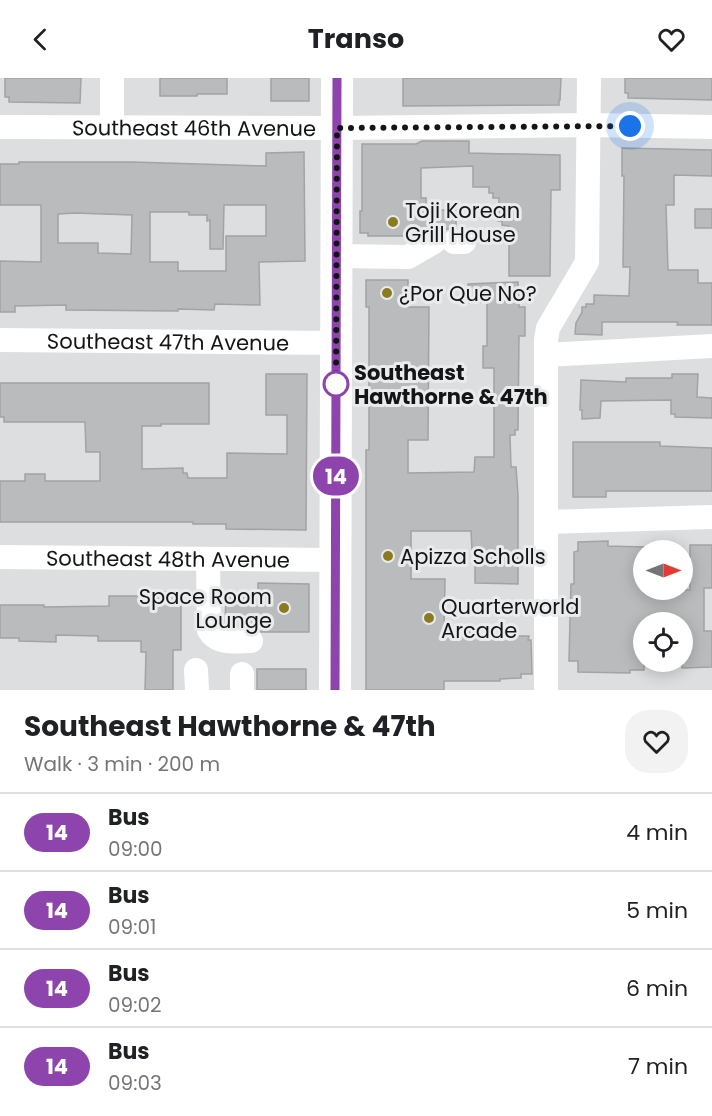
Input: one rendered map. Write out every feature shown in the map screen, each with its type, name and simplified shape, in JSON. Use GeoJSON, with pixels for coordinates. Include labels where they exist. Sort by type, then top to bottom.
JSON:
{"type":"FeatureCollection","features":[{"type":"Feature","properties":{"kind":"main road"},"geometry":{"type":"LineString","coordinates":[[335,690],[337,78]]}},
{"type":"Feature","properties":{"kind":"street"},"geometry":{"type":"LineString","coordinates":[[112,78],[112,127]]}},
{"type":"Feature","properties":{"kind":"street"},"geometry":{"type":"LineString","coordinates":[[546,690],[546,355],[548,328],[587,262],[589,78]]}},
{"type":"Feature","properties":{"kind":"street","name":"Southeast 46th Avenue"},"geometry":{"type":"LineString","coordinates":[[0,127],[337,128],[589,125],[712,128]]}},
{"type":"Feature","properties":{"kind":"street"},"geometry":{"type":"LineString","coordinates":[[337,256],[408,256],[451,242]]}},
{"type":"Feature","properties":{"kind":"street","name":"Southeast 47th Avenue"},"geometry":{"type":"LineString","coordinates":[[0,340],[337,343]]}},
{"type":"Feature","properties":{"kind":"street"},"geometry":{"type":"LineString","coordinates":[[546,355],[712,346]]}},
{"type":"Feature","properties":{"kind":"street"},"geometry":{"type":"LineString","coordinates":[[546,522],[712,518]]}},
{"type":"Feature","properties":{"kind":"street","name":"Southeast 48th Avenue"},"geometry":{"type":"LineString","coordinates":[[0,556],[336,560]]}},
{"type":"Feature","properties":{"kind":"street"},"geometry":{"type":"LineString","coordinates":[[208,559],[209,630],[213,638],[251,641]]}},
{"type":"Feature","properties":{"kind":"building"},"geometry":{"type":"Polygon","coordinates":[[[5,78],[81,78],[80,103],[9,102],[9,97],[5,97],[5,78]]]}},
{"type":"Feature","properties":{"kind":"building"},"geometry":{"type":"Polygon","coordinates":[[[160,78],[227,78],[227,94],[160,96],[160,78]]]}},
{"type":"Feature","properties":{"kind":"building"},"geometry":{"type":"Polygon","coordinates":[[[271,78],[309,78],[309,101],[271,101],[271,78]]]}},
{"type":"Feature","properties":{"kind":"building"},"geometry":{"type":"Polygon","coordinates":[[[403,78],[561,78],[560,100],[559,105],[403,106],[403,78]]]}},
{"type":"Feature","properties":{"kind":"building"},"geometry":{"type":"Polygon","coordinates":[[[625,78],[712,78],[712,100],[628,98],[628,93],[625,93],[625,78]]]}},
{"type":"Feature","properties":{"kind":"building"},"geometry":{"type":"Polygon","coordinates":[[[422,141],[469,141],[469,153],[560,155],[560,190],[551,190],[550,276],[509,276],[509,226],[502,225],[502,221],[498,221],[499,198],[493,198],[493,193],[489,193],[489,187],[473,187],[473,166],[421,168],[421,198],[426,198],[426,210],[456,210],[456,228],[447,229],[444,232],[433,228],[416,236],[368,236],[368,233],[360,233],[362,144],[416,144],[422,141]]]}},
{"type":"Feature","properties":{"kind":"building"},"geometry":{"type":"Polygon","coordinates":[[[622,148],[712,150],[712,176],[674,175],[674,205],[666,205],[668,270],[698,270],[698,283],[712,283],[712,325],[677,325],[678,322],[602,322],[602,335],[575,334],[582,307],[586,307],[586,304],[594,304],[594,295],[629,296],[630,267],[623,267],[622,148]]]}},
{"type":"Feature","properties":{"kind":"building"},"geometry":{"type":"Polygon","coordinates":[[[304,152],[305,261],[259,262],[260,305],[215,304],[214,310],[178,309],[178,311],[66,310],[66,305],[15,306],[15,312],[0,312],[0,261],[41,262],[41,205],[0,205],[0,164],[132,162],[266,166],[266,153],[304,152]],[[224,205],[223,249],[210,249],[210,220],[207,221],[207,215],[189,215],[189,212],[150,212],[150,262],[178,262],[178,271],[226,271],[226,236],[266,236],[266,205],[224,205]],[[58,214],[58,243],[98,243],[98,253],[131,254],[132,215],[58,214]]]}},
{"type":"Feature","properties":{"kind":"building"},"geometry":{"type":"Polygon","coordinates":[[[695,209],[712,209],[712,228],[695,228],[695,209]]]}},
{"type":"Feature","properties":{"kind":"building"},"geometry":{"type":"Polygon","coordinates":[[[366,280],[408,280],[408,307],[429,307],[428,440],[408,440],[408,473],[474,472],[475,457],[494,457],[494,368],[483,368],[483,346],[487,346],[487,302],[469,303],[468,284],[518,282],[519,307],[525,307],[525,336],[519,336],[518,430],[515,430],[515,435],[510,435],[511,467],[516,467],[518,495],[518,584],[475,583],[475,550],[472,550],[471,531],[411,531],[411,579],[445,579],[444,632],[470,632],[470,636],[529,636],[532,674],[521,674],[521,678],[500,679],[500,681],[444,681],[444,690],[366,690],[366,450],[369,450],[369,307],[366,307],[366,280]]]}},
{"type":"Feature","properties":{"kind":"building"},"geometry":{"type":"Polygon","coordinates":[[[266,374],[307,374],[306,530],[226,529],[226,524],[193,524],[193,522],[0,522],[0,481],[25,481],[25,474],[45,474],[45,481],[100,481],[100,452],[86,452],[85,422],[4,422],[4,417],[0,417],[0,383],[209,383],[209,424],[142,426],[142,469],[183,468],[183,473],[187,473],[188,478],[227,478],[227,453],[287,454],[287,415],[266,415],[266,374]]]}},
{"type":"Feature","properties":{"kind":"building"},"geometry":{"type":"Polygon","coordinates":[[[672,374],[698,374],[697,397],[712,398],[712,418],[675,417],[675,414],[671,414],[671,400],[601,401],[600,418],[582,419],[581,380],[626,382],[626,378],[672,378],[672,374]]]}},
{"type":"Feature","properties":{"kind":"building"},"geometry":{"type":"Polygon","coordinates":[[[573,442],[660,442],[660,446],[712,448],[712,491],[606,491],[606,497],[573,497],[573,442]]]}},
{"type":"Feature","properties":{"kind":"building"},"geometry":{"type":"Polygon","coordinates":[[[608,541],[608,546],[633,547],[633,600],[693,600],[693,545],[712,545],[712,588],[704,588],[704,631],[712,631],[712,667],[693,668],[693,612],[633,612],[633,670],[630,670],[630,673],[578,672],[578,661],[569,661],[571,584],[574,584],[574,552],[578,551],[578,542],[608,541]]]}},
{"type":"Feature","properties":{"kind":"building","name":"Space Room Lounge"},"geometry":{"type":"Polygon","coordinates":[[[258,583],[309,584],[309,632],[261,632],[251,627],[225,626],[226,595],[258,596],[258,583]]]}},
{"type":"Feature","properties":{"kind":"building"},"geometry":{"type":"Polygon","coordinates":[[[161,592],[181,592],[181,650],[173,650],[173,690],[145,690],[146,652],[141,652],[141,641],[98,641],[98,636],[56,635],[56,642],[0,638],[0,605],[109,606],[109,596],[161,596],[161,592]]]}},
{"type":"Feature","properties":{"kind":"building"},"geometry":{"type":"Polygon","coordinates":[[[257,669],[306,669],[306,690],[257,690],[257,669]]]}},
{"type":"Feature","properties":{"kind":"bus line","name":"14"},"geometry":{"type":"LineString","coordinates":[[335,690],[337,78]]}},
{"type":"Feature","properties":{"kind":"place","name":"Toji Korean Grill House"},"geometry":{"type":"Point","coordinates":[393,222]}},
{"type":"Feature","properties":{"kind":"place","name":"¿Por Que No?"},"geometry":{"type":"Point","coordinates":[387,293]}},
{"type":"Feature","properties":{"kind":"place","name":"Southeast Hawthorne & 47th"},"geometry":{"type":"Point","coordinates":[336,384]}},
{"type":"Feature","properties":{"kind":"place","name":"Apizza Scholls"},"geometry":{"type":"Point","coordinates":[388,556]}},
{"type":"Feature","properties":{"kind":"place","name":"Space Room Lounge"},"geometry":{"type":"Point","coordinates":[284,608]}},
{"type":"Feature","properties":{"kind":"place","name":"Quarterworld Arcade"},"geometry":{"type":"Point","coordinates":[429,618]}},
{"type":"Feature","properties":{"kind":"route"},"geometry":{"type":"LineString","coordinates":[[336,384],[337,128],[630,126]]}}]}
